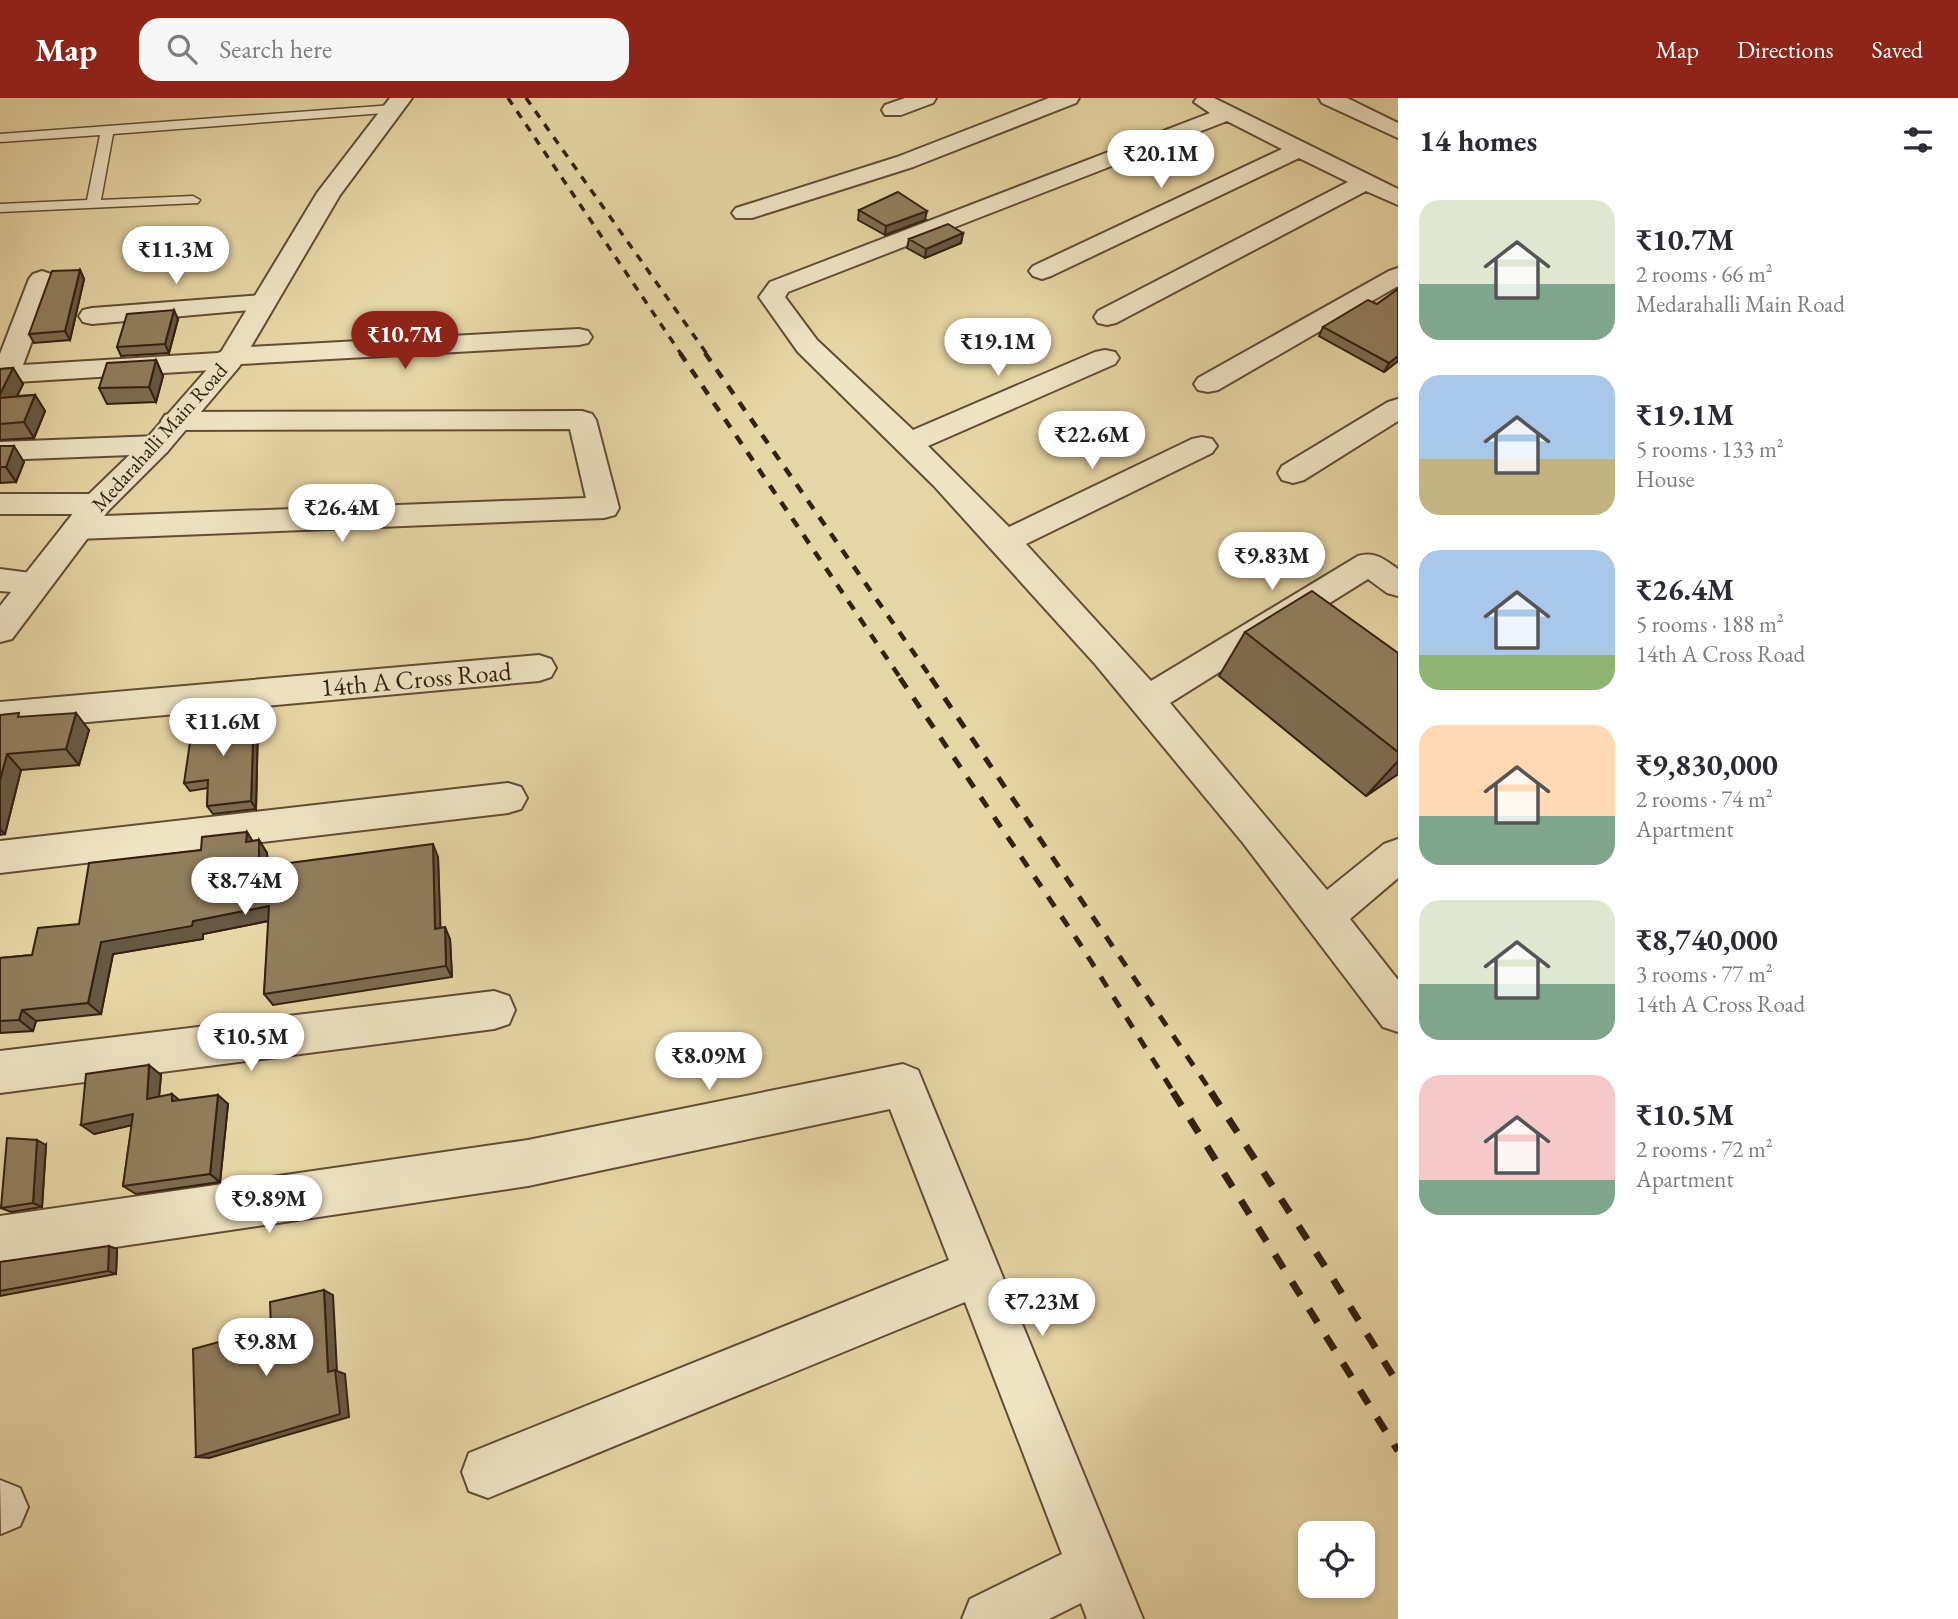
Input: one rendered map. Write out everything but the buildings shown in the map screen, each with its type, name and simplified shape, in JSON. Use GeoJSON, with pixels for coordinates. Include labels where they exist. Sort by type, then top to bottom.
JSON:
{"type":"FeatureCollection","features":[{"type":"Feature","properties":{"kind":"street"},"geometry":{"type":"LineString","coordinates":[[893,110],[925,98]]}},
{"type":"Feature","properties":{"kind":"street"},"geometry":{"type":"LineString","coordinates":[[744,213],[905,162],[1068,98]]}},
{"type":"Feature","properties":{"kind":"street"},"geometry":{"type":"LineString","coordinates":[[1197,98],[1398,198]]}},
{"type":"Feature","properties":{"kind":"street"},"geometry":{"type":"LineString","coordinates":[[1330,98],[1398,131]]}},
{"type":"Feature","properties":{"kind":"street","name":"Medarahalli Main Road"},"geometry":{"type":"LineString","coordinates":[[0,630],[97,504],[157,445],[229,358],[329,194],[397,103]]}},
{"type":"Feature","properties":{"kind":"street"},"geometry":{"type":"LineString","coordinates":[[1228,113],[779,287],[772,297],[781,315],[822,359],[909,443],[1091,635],[1325,916],[1398,1013]]}},
{"type":"Feature","properties":{"kind":"street"},"geometry":{"type":"LineString","coordinates":[[1042,271],[1299,149]]}},
{"type":"Feature","properties":{"kind":"street"},"geometry":{"type":"LineString","coordinates":[[1107,317],[1366,182]]}},
{"type":"Feature","properties":{"kind":"street"},"geometry":{"type":"LineString","coordinates":[[1209,384],[1398,276]]}},
{"type":"Feature","properties":{"kind":"street"},"geometry":{"type":"LineString","coordinates":[[42,279],[3,375],[579,337]]}},
{"type":"Feature","properties":{"kind":"street"},"geometry":{"type":"LineString","coordinates":[[92,316],[263,303]]}},
{"type":"Feature","properties":{"kind":"street"},"geometry":{"type":"LineString","coordinates":[[909,443],[1105,358]]}},
{"type":"Feature","properties":{"kind":"street"},"geometry":{"type":"LineString","coordinates":[[1293,473],[1398,408]]}},
{"type":"Feature","properties":{"kind":"street"},"geometry":{"type":"LineString","coordinates":[[78,528],[604,508],[582,420],[175,421]]}},
{"type":"Feature","properties":{"kind":"street"},"geometry":{"type":"LineString","coordinates":[[0,451],[157,445]]}},
{"type":"Feature","properties":{"kind":"street"},"geometry":{"type":"LineString","coordinates":[[1004,542],[1202,446]]}},
{"type":"Feature","properties":{"kind":"street"},"geometry":{"type":"LineString","coordinates":[[0,504],[97,504]]}},
{"type":"Feature","properties":{"kind":"street"},"geometry":{"type":"LineString","coordinates":[[1146,701],[1369,564],[1398,585]]}},
{"type":"Feature","properties":{"kind":"street"},"geometry":{"type":"LineString","coordinates":[[0,580],[35,583]]}},
{"type":"Feature","properties":{"kind":"street","name":"14th A Cross Road"},"geometry":{"type":"LineString","coordinates":[[0,716],[539,668]]}},
{"type":"Feature","properties":{"kind":"street"},"geometry":{"type":"LineString","coordinates":[[0,857],[508,798]]}},
{"type":"Feature","properties":{"kind":"street"},"geometry":{"type":"LineString","coordinates":[[1325,916],[1398,855]]}},
{"type":"Feature","properties":{"kind":"street"},"geometry":{"type":"LineString","coordinates":[[0,1072],[494,1010]]}},
{"type":"Feature","properties":{"kind":"street"},"geometry":{"type":"LineString","coordinates":[[0,1240],[528,1163],[903,1085],[1115,1619]]}},
{"type":"Feature","properties":{"kind":"street"},"geometry":{"type":"LineString","coordinates":[[488,1472],[979,1272]]}},
{"type":"Feature","properties":{"kind":"street"},"geometry":{"type":"LineString","coordinates":[[990,1619],[1093,1568]]}},
{"type":"Feature","properties":{"kind":"lane"},"geometry":{"type":"LineString","coordinates":[[0,138],[397,103]]}},
{"type":"Feature","properties":{"kind":"lane"},"geometry":{"type":"LineString","coordinates":[[93,204],[107,130]]}},
{"type":"Feature","properties":{"kind":"lane"},"geometry":{"type":"LineString","coordinates":[[0,208],[193,200]]}},
{"type":"Feature","properties":{"kind":"railway"},"geometry":{"type":"LineString","coordinates":[[508,98],[681,354]]}},
{"type":"Feature","properties":{"kind":"railway"},"geometry":{"type":"LineString","coordinates":[[526,98],[707,354]]}},
{"type":"Feature","properties":{"kind":"railway"},"geometry":{"type":"LineString","coordinates":[[680,353],[901,679]]}},
{"type":"Feature","properties":{"kind":"railway"},"geometry":{"type":"LineString","coordinates":[[705,353],[932,679]]}},
{"type":"Feature","properties":{"kind":"railway"},"geometry":{"type":"LineString","coordinates":[[900,678],[1080,944],[1174,1093]]}},
{"type":"Feature","properties":{"kind":"railway"},"geometry":{"type":"LineString","coordinates":[[931,678],[1212,1093]]}},
{"type":"Feature","properties":{"kind":"railway"},"geometry":{"type":"LineString","coordinates":[[1173,1092],[1398,1451]]}},
{"type":"Feature","properties":{"kind":"railway"},"geometry":{"type":"LineString","coordinates":[[1211,1092],[1398,1384]]}}]}
